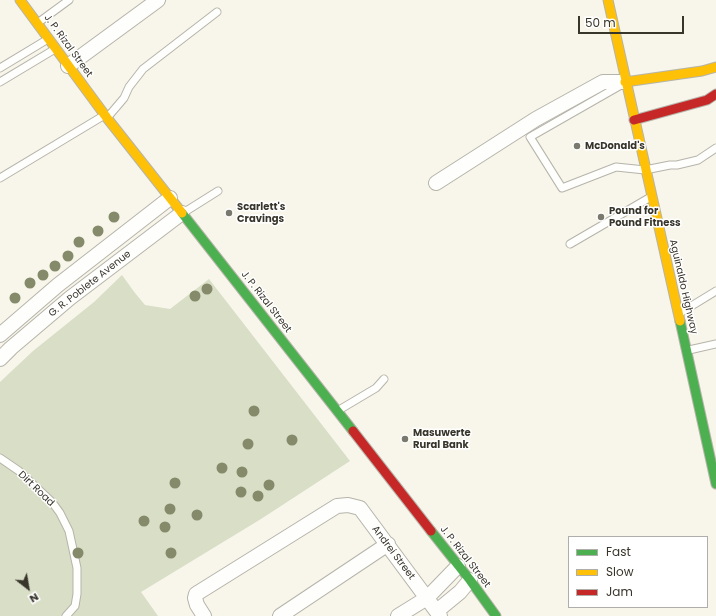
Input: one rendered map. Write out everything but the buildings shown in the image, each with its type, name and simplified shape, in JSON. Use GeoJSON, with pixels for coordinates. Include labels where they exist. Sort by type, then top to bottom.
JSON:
{"type":"FeatureCollection","features":[{"type":"Feature","properties":{"kind":"main road","name":"J. P. Rizal Street"},"geometry":{"type":"LineString","coordinates":[[20,0],[106,116],[470,580],[496,616]]}},
{"type":"Feature","properties":{"kind":"main road","name":"Aguinaldo Highway"},"geometry":{"type":"LineString","coordinates":[[608,0],[625,82],[716,484]]}},
{"type":"Feature","properties":{"kind":"main road"},"geometry":{"type":"LineString","coordinates":[[625,82],[702,71],[716,67]]}},
{"type":"Feature","properties":{"kind":"main road"},"geometry":{"type":"LineString","coordinates":[[634,120],[707,100],[716,94]]}},
{"type":"Feature","properties":{"kind":"street"},"geometry":{"type":"LineString","coordinates":[[68,66],[158,0]]}},
{"type":"Feature","properties":{"kind":"street"},"geometry":{"type":"LineString","coordinates":[[436,183],[536,119],[603,82],[625,82]]}},
{"type":"Feature","properties":{"kind":"street","name":"G. R. Poblete Avenue"},"geometry":{"type":"LineString","coordinates":[[0,335],[58,284],[170,198]]}},
{"type":"Feature","properties":{"kind":"street","name":"G. R. Poblete Avenue"},"geometry":{"type":"LineString","coordinates":[[0,359],[70,298],[182,213]]}},
{"type":"Feature","properties":{"kind":"street","name":"Andrei Street"},"geometry":{"type":"LineString","coordinates":[[204,616],[197,605],[195,598],[196,594],[337,506],[348,505],[360,508],[439,614]]}},
{"type":"Feature","properties":{"kind":"street"},"geometry":{"type":"LineString","coordinates":[[280,616],[388,544]]}},
{"type":"Feature","properties":{"kind":"street"},"geometry":{"type":"LineString","coordinates":[[398,616],[427,598],[458,566]]}},
{"type":"Feature","properties":{"kind":"street"},"geometry":{"type":"LineString","coordinates":[[439,614],[470,580]]}},
{"type":"Feature","properties":{"kind":"lane"},"geometry":{"type":"LineString","coordinates":[[37,23],[69,0]]}},
{"type":"Feature","properties":{"kind":"lane"},"geometry":{"type":"LineString","coordinates":[[0,178],[106,116],[124,98],[129,86],[143,70],[217,12]]}},
{"type":"Feature","properties":{"kind":"lane"},"geometry":{"type":"LineString","coordinates":[[0,68],[48,39]]}},
{"type":"Feature","properties":{"kind":"lane"},"geometry":{"type":"LineString","coordinates":[[0,82],[55,49]]}},
{"type":"Feature","properties":{"kind":"lane"},"geometry":{"type":"LineString","coordinates":[[625,82],[530,137],[562,188],[616,167],[645,170],[698,160],[716,148]]}},
{"type":"Feature","properties":{"kind":"lane"},"geometry":{"type":"LineString","coordinates":[[182,213],[218,190]]}},
{"type":"Feature","properties":{"kind":"lane"},"geometry":{"type":"LineString","coordinates":[[570,244],[651,197]]}},
{"type":"Feature","properties":{"kind":"lane"},"geometry":{"type":"LineString","coordinates":[[677,314],[716,292]]}},
{"type":"Feature","properties":{"kind":"lane"},"geometry":{"type":"LineString","coordinates":[[686,351],[716,344]]}},
{"type":"Feature","properties":{"kind":"lane"},"geometry":{"type":"LineString","coordinates":[[337,412],[376,388],[384,379]]}},
{"type":"Feature","properties":{"kind":"lane","name":"Dirt Road"},"geometry":{"type":"LineString","coordinates":[[0,458],[19,471],[47,498],[60,513],[69,531],[77,568],[77,594],[75,606],[66,616]]}},
{"type":"Feature","properties":{"kind":"green space"},"geometry":{"type":"Polygon","coordinates":[[[122,275],[145,305],[170,309],[209,279],[350,461],[261,519],[141,592],[158,616],[0,616],[0,382],[33,351],[94,302],[122,275]]]}},
{"type":"Feature","properties":{"kind":"traffic: fast"},"geometry":{"type":"LineString","coordinates":[[182,213],[353,431]]}},
{"type":"Feature","properties":{"kind":"traffic: fast"},"geometry":{"type":"LineString","coordinates":[[680,321],[716,484]]}},
{"type":"Feature","properties":{"kind":"traffic: fast"},"geometry":{"type":"LineString","coordinates":[[431,531],[470,580],[496,616]]}},
{"type":"Feature","properties":{"kind":"traffic: slow"},"geometry":{"type":"LineString","coordinates":[[20,0],[107,118],[182,213]]}},
{"type":"Feature","properties":{"kind":"traffic: slow"},"geometry":{"type":"LineString","coordinates":[[608,0],[680,321]]}},
{"type":"Feature","properties":{"kind":"traffic: slow"},"geometry":{"type":"LineString","coordinates":[[625,82],[702,71],[716,67]]}},
{"type":"Feature","properties":{"kind":"traffic: jam"},"geometry":{"type":"LineString","coordinates":[[634,120],[707,100],[716,94]]}},
{"type":"Feature","properties":{"kind":"traffic: jam"},"geometry":{"type":"LineString","coordinates":[[353,431],[431,531]]}},
{"type":"Feature","properties":{"kind":"place","name":"McDonald's"},"geometry":{"type":"Point","coordinates":[577,146]}},
{"type":"Feature","properties":{"kind":"place","name":"Scarlett's Cravings"},"geometry":{"type":"Point","coordinates":[229,213]}},
{"type":"Feature","properties":{"kind":"place","name":"Pound for Pound Fitness"},"geometry":{"type":"Point","coordinates":[601,217]}},
{"type":"Feature","properties":{"kind":"place","name":"Masuwerte Rural Bank"},"geometry":{"type":"Point","coordinates":[405,439]}}]}
